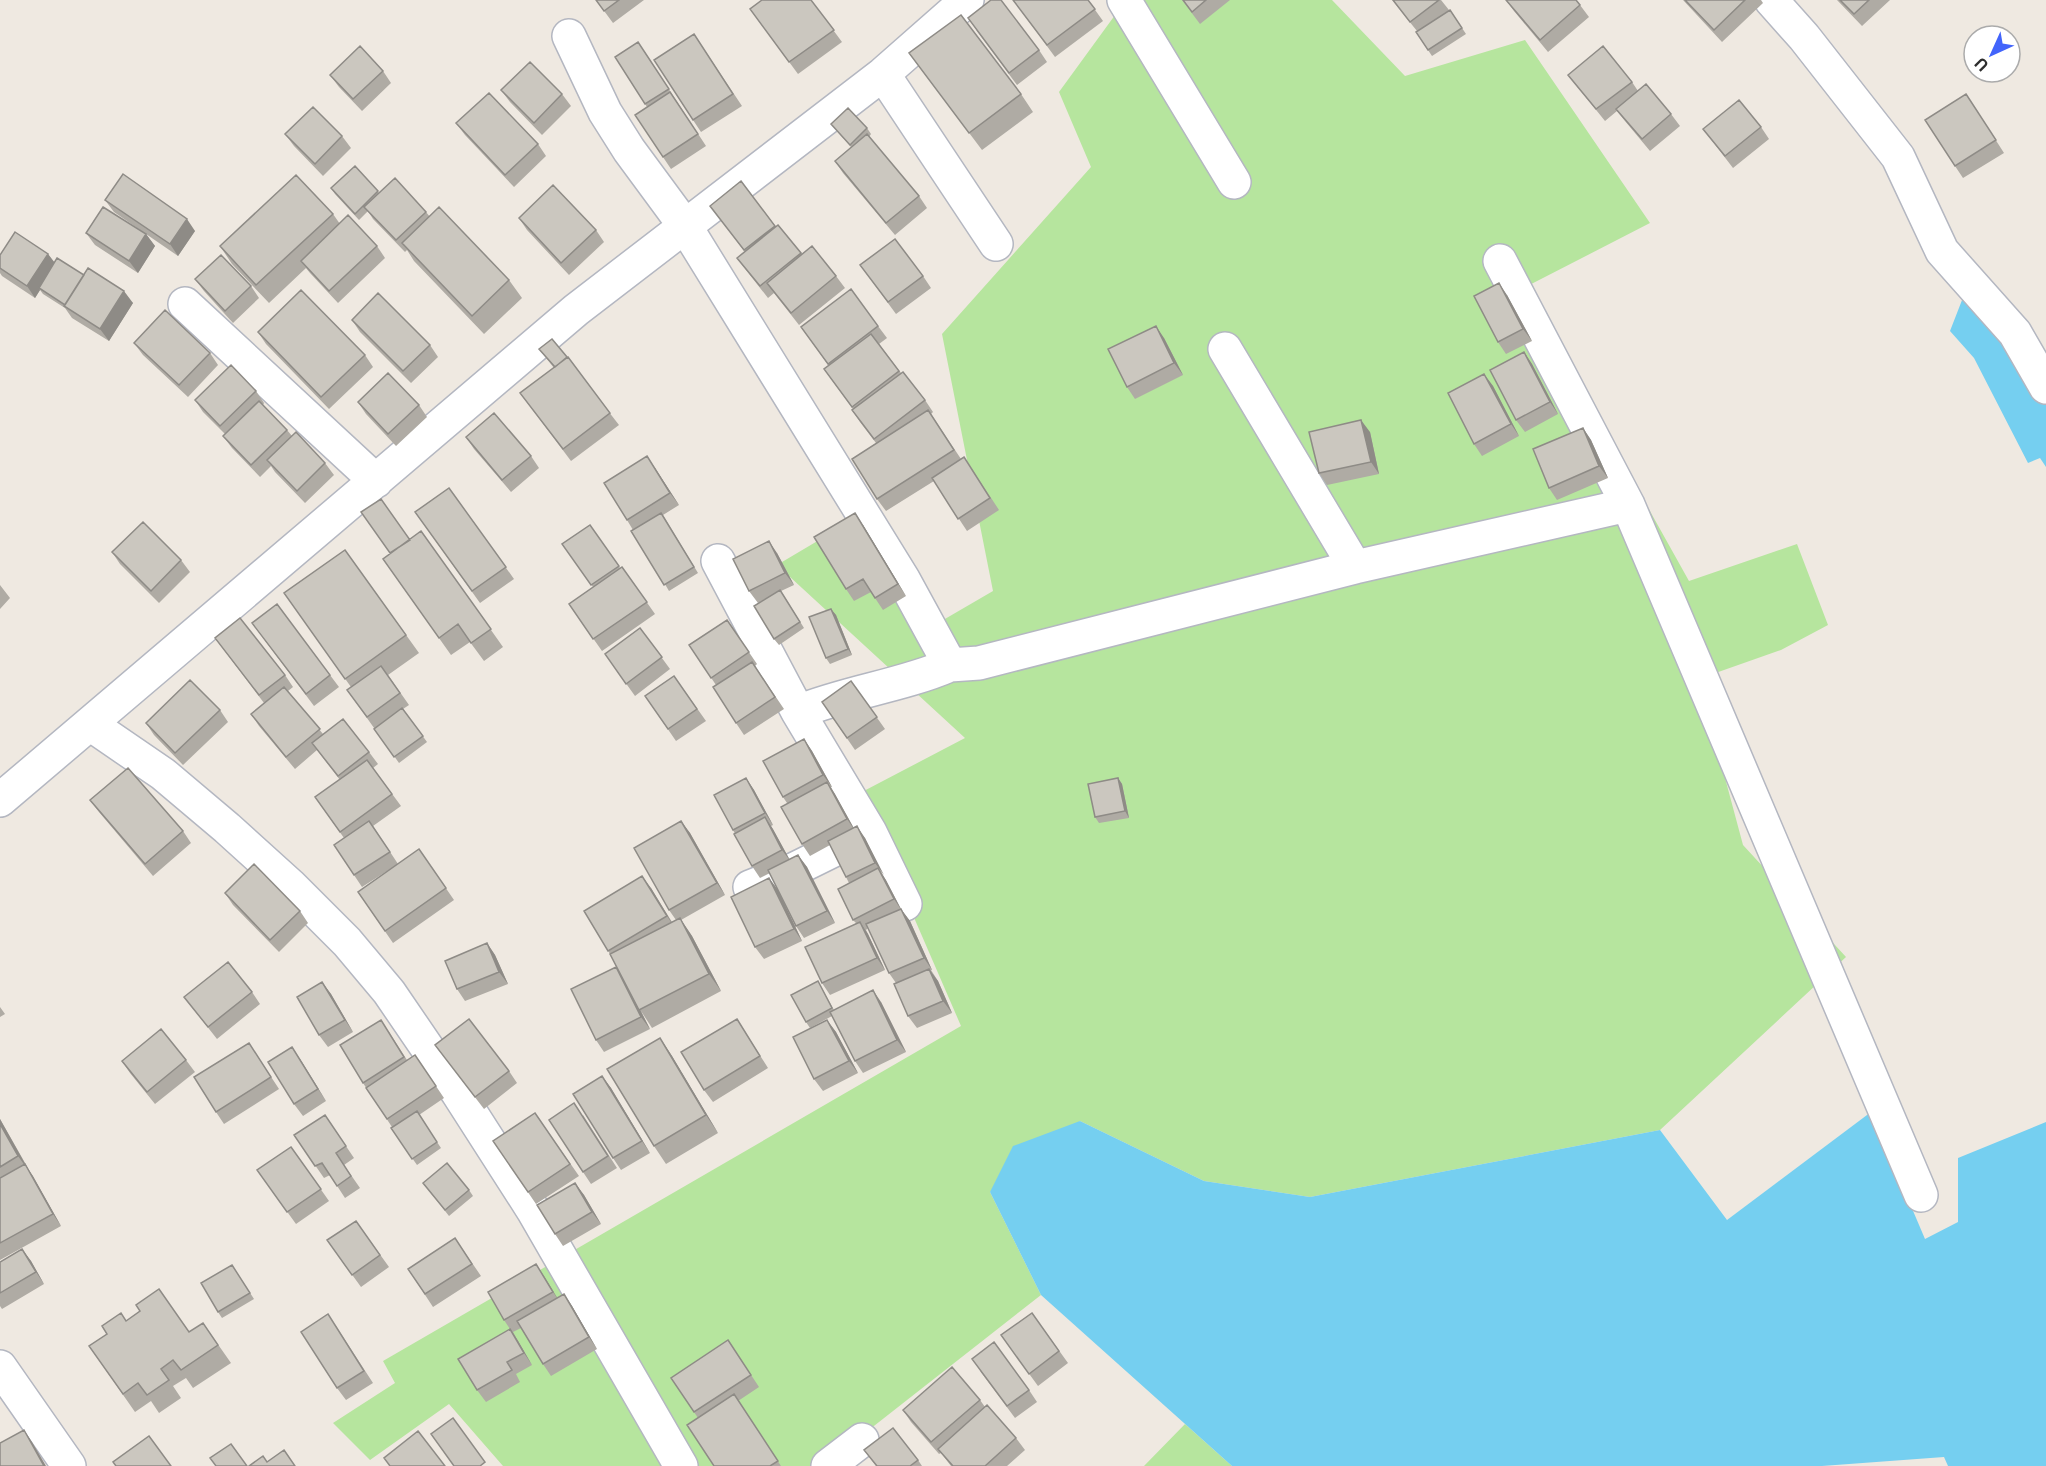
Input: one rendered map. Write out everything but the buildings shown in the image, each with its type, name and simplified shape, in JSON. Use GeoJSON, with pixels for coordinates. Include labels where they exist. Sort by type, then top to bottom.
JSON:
{"type":"FeatureCollection","features":[{"type":"Feature","properties":{"kind":"street"},"geometry":{"type":"LineString","coordinates":[[0,800],[576,310],[883,74],[967,0]]}},
{"type":"Feature","properties":{"kind":"street"},"geometry":{"type":"LineString","coordinates":[[1124,0],[1234,182]]}},
{"type":"Feature","properties":{"kind":"street"},"geometry":{"type":"LineString","coordinates":[[1771,0],[1804,37],[1898,157],[1942,251],[2015,333],[2046,387]]}},
{"type":"Feature","properties":{"kind":"street"},"geometry":{"type":"LineString","coordinates":[[569,36],[605,112],[685,226],[903,579],[950,665]]}},
{"type":"Feature","properties":{"kind":"street"},"geometry":{"type":"LineString","coordinates":[[883,74],[996,244]]}},
{"type":"Feature","properties":{"kind":"street"},"geometry":{"type":"LineString","coordinates":[[1500,261],[1628,505],[1921,1195]]}},
{"type":"Feature","properties":{"kind":"street"},"geometry":{"type":"LineString","coordinates":[[185,304],[375,481]]}},
{"type":"Feature","properties":{"kind":"street"},"geometry":{"type":"LineString","coordinates":[[1225,349],[1354,567]]}},
{"type":"Feature","properties":{"kind":"street"},"geometry":{"type":"LineString","coordinates":[[798,712],[816,704],[921,677],[950,665],[979,663],[1354,567],[1628,505]]}},
{"type":"Feature","properties":{"kind":"street"},"geometry":{"type":"LineString","coordinates":[[718,561],[798,712],[870,832],[905,904]]}},
{"type":"Feature","properties":{"kind":"street"},"geometry":{"type":"LineString","coordinates":[[90,724],[163,774],[227,828],[290,885],[347,942],[389,992],[458,1093],[533,1210],[681,1466]]}},
{"type":"Feature","properties":{"kind":"street"},"geometry":{"type":"LineString","coordinates":[[750,887],[870,832]]}},
{"type":"Feature","properties":{"kind":"street"},"geometry":{"type":"LineString","coordinates":[[0,1367],[69,1466]]}},
{"type":"Feature","properties":{"kind":"street"},"geometry":{"type":"LineString","coordinates":[[828,1466],[862,1440]]}},
{"type":"Feature","properties":{"kind":"green space"},"geometry":{"type":"Polygon","coordinates":[[[1126,0],[1332,0],[1405,76],[1525,40],[1650,223],[1512,294],[1622,461],[1689,581],[1797,544],[1828,625],[1781,650],[1707,676],[1721,763],[1743,845],[1846,957],[1660,1130],[1310,1197],[1204,1181],[1080,1121],[990,1192],[1041,1295],[828,1462],[830,1466],[503,1466],[449,1404],[370,1460],[333,1423],[395,1383],[383,1361],[961,1026],[860,793],[965,738],[777,565],[863,514],[938,623],[993,591],[942,334],[1091,167],[1059,92],[1126,0]]]}},
{"type":"Feature","properties":{"kind":"green space"},"geometry":{"type":"Polygon","coordinates":[[[1185,1424],[1232,1466],[1144,1466],[1185,1424]]]}},
{"type":"Feature","properties":{"kind":"water"},"geometry":{"type":"Polygon","coordinates":[[[1964,295],[2046,398],[2046,467],[2040,458],[2028,463],[1974,358],[1950,331],[1964,295]]]}},
{"type":"Feature","properties":{"kind":"water"},"geometry":{"type":"Polygon","coordinates":[[[1871,1112],[1925,1239],[1958,1222],[1958,1158],[2046,1122],[2046,1466],[1948,1466],[1944,1457],[1822,1466],[1232,1466],[1041,1295],[990,1192],[1013,1146],[1080,1121],[1204,1181],[1310,1197],[1660,1130],[1727,1220],[1871,1112]]]}}]}
